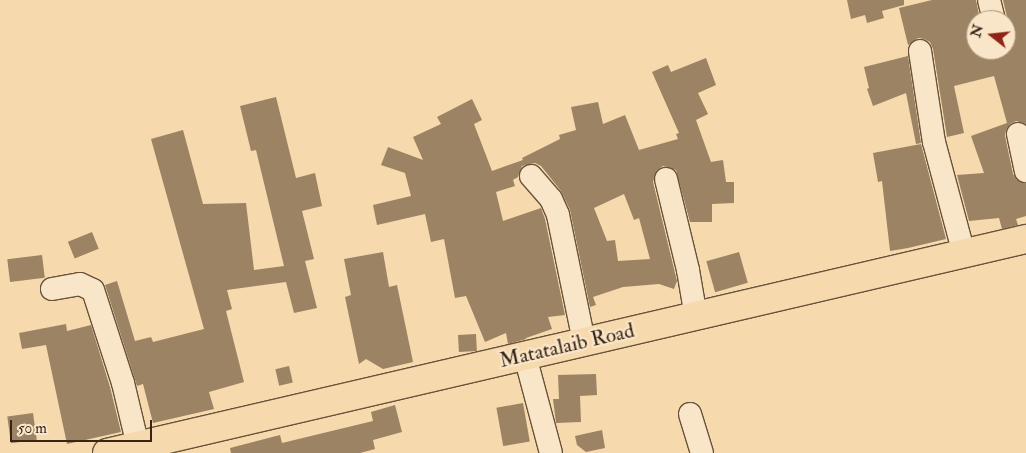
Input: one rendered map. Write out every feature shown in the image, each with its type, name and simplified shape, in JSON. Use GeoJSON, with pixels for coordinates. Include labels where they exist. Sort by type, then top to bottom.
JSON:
{"type":"FeatureCollection","features":[{"type":"Feature","properties":{"kind":"main road","name":"Matatalaib Road"},"geometry":{"type":"LineString","coordinates":[[107,453],[1026,239]]}},
{"type":"Feature","properties":{"kind":"street"},"geometry":{"type":"LineString","coordinates":[[920,51],[934,142],[964,254]]}},
{"type":"Feature","properties":{"kind":"street"},"geometry":{"type":"LineString","coordinates":[[1018,134],[1026,171]]}},
{"type":"Feature","properties":{"kind":"street"},"geometry":{"type":"LineString","coordinates":[[531,176],[551,199],[558,215],[584,342]]}},
{"type":"Feature","properties":{"kind":"street"},"geometry":{"type":"LineString","coordinates":[[666,179],[688,270],[696,317]]}},
{"type":"Feature","properties":{"kind":"street"},"geometry":{"type":"LineString","coordinates":[[52,289],[80,284],[93,290],[123,383],[138,446]]}},
{"type":"Feature","properties":{"kind":"street"},"geometry":{"type":"LineString","coordinates":[[525,356],[551,453]]}},
{"type":"Feature","properties":{"kind":"street"},"geometry":{"type":"LineString","coordinates":[[690,414],[702,453]]}},
{"type":"Feature","properties":{"kind":"building"},"geometry":{"type":"Polygon","coordinates":[[[847,0],[904,0],[904,5],[882,11],[884,18],[867,23],[865,15],[851,19],[847,0]]]}},
{"type":"Feature","properties":{"kind":"building"},"geometry":{"type":"Polygon","coordinates":[[[932,0],[976,0],[978,10],[966,10],[966,60],[1016,60],[1016,10],[1005,10],[1003,0],[1026,0],[1026,124],[1016,121],[1010,124],[1005,136],[1013,174],[1017,180],[1026,184],[1026,216],[1016,219],[1018,225],[1002,229],[999,218],[969,221],[957,175],[984,173],[971,136],[1007,123],[994,76],[954,86],[964,133],[947,137],[933,49],[930,42],[918,38],[908,45],[899,8],[932,0]]]}},
{"type":"Feature","properties":{"kind":"building"},"geometry":{"type":"Polygon","coordinates":[[[908,56],[921,143],[916,144],[906,93],[873,106],[867,89],[869,88],[864,67],[908,56]]]}},
{"type":"Feature","properties":{"kind":"building"},"geometry":{"type":"Polygon","coordinates":[[[706,58],[716,85],[698,93],[708,114],[696,120],[711,162],[723,160],[726,182],[734,182],[734,203],[712,204],[712,222],[690,222],[676,170],[663,166],[657,170],[653,182],[677,281],[674,289],[659,284],[623,287],[593,297],[596,305],[590,307],[570,210],[561,191],[541,166],[535,163],[522,166],[518,177],[513,180],[515,186],[496,192],[503,221],[541,208],[565,315],[548,317],[552,329],[508,344],[506,333],[485,342],[466,296],[455,298],[444,239],[431,242],[425,214],[377,225],[373,205],[411,196],[405,173],[381,165],[388,147],[423,160],[413,137],[441,124],[437,117],[472,99],[482,120],[474,124],[492,171],[523,160],[522,158],[560,139],[559,135],[576,130],[571,107],[598,102],[603,124],[625,115],[639,150],[678,139],[676,134],[679,133],[652,72],[668,65],[671,72],[706,58]],[[624,194],[594,208],[607,241],[615,240],[618,261],[650,259],[639,218],[634,220],[624,194]]]}},
{"type":"Feature","properties":{"kind":"building"},"geometry":{"type":"Polygon","coordinates":[[[276,97],[296,178],[315,173],[322,206],[302,211],[314,259],[305,261],[317,308],[294,313],[286,282],[227,290],[232,309],[226,311],[244,382],[209,392],[214,409],[153,423],[143,384],[137,386],[105,285],[117,281],[135,341],[151,337],[153,342],[204,329],[151,139],[183,130],[203,204],[246,203],[254,270],[284,266],[256,150],[251,151],[240,106],[276,97]]]}},
{"type":"Feature","properties":{"kind":"building"},"geometry":{"type":"Polygon","coordinates":[[[921,144],[946,239],[890,251],[882,181],[878,182],[873,153],[921,144]]]}},
{"type":"Feature","properties":{"kind":"building"},"geometry":{"type":"Polygon","coordinates":[[[92,232],[99,249],[75,258],[68,242],[92,232]]]}},
{"type":"Feature","properties":{"kind":"building"},"geometry":{"type":"Polygon","coordinates":[[[383,252],[389,287],[397,285],[413,362],[383,369],[366,359],[359,364],[345,297],[351,295],[344,259],[383,252]]]}},
{"type":"Feature","properties":{"kind":"building"},"geometry":{"type":"Polygon","coordinates":[[[739,252],[748,283],[715,292],[706,261],[739,252]]]}},
{"type":"Feature","properties":{"kind":"building"},"geometry":{"type":"Polygon","coordinates":[[[42,255],[45,278],[10,282],[7,259],[42,255]]]}},
{"type":"Feature","properties":{"kind":"building"},"geometry":{"type":"Polygon","coordinates":[[[66,324],[67,331],[91,325],[110,387],[121,432],[67,444],[46,345],[22,349],[19,333],[66,324]]]}},
{"type":"Feature","properties":{"kind":"building"},"geometry":{"type":"Polygon","coordinates":[[[476,334],[477,351],[459,352],[458,335],[476,334]]]}},
{"type":"Feature","properties":{"kind":"building"},"geometry":{"type":"Polygon","coordinates":[[[289,366],[293,383],[279,386],[275,369],[289,366]]]}},
{"type":"Feature","properties":{"kind":"building"},"geometry":{"type":"Polygon","coordinates":[[[596,374],[597,395],[580,396],[581,422],[556,423],[553,399],[559,399],[558,375],[596,374]]]}},
{"type":"Feature","properties":{"kind":"building"},"geometry":{"type":"Polygon","coordinates":[[[523,403],[530,441],[503,446],[496,408],[523,403]]]}},
{"type":"Feature","properties":{"kind":"building"},"geometry":{"type":"Polygon","coordinates":[[[395,405],[402,432],[373,440],[375,449],[360,453],[231,453],[230,448],[280,435],[282,443],[373,421],[371,412],[395,405]]]}},
{"type":"Feature","properties":{"kind":"building"},"geometry":{"type":"Polygon","coordinates":[[[33,413],[37,440],[11,443],[7,417],[33,413]]]}},
{"type":"Feature","properties":{"kind":"building"},"geometry":{"type":"Polygon","coordinates":[[[602,430],[605,448],[586,452],[577,445],[575,436],[602,430]]]}}]}
